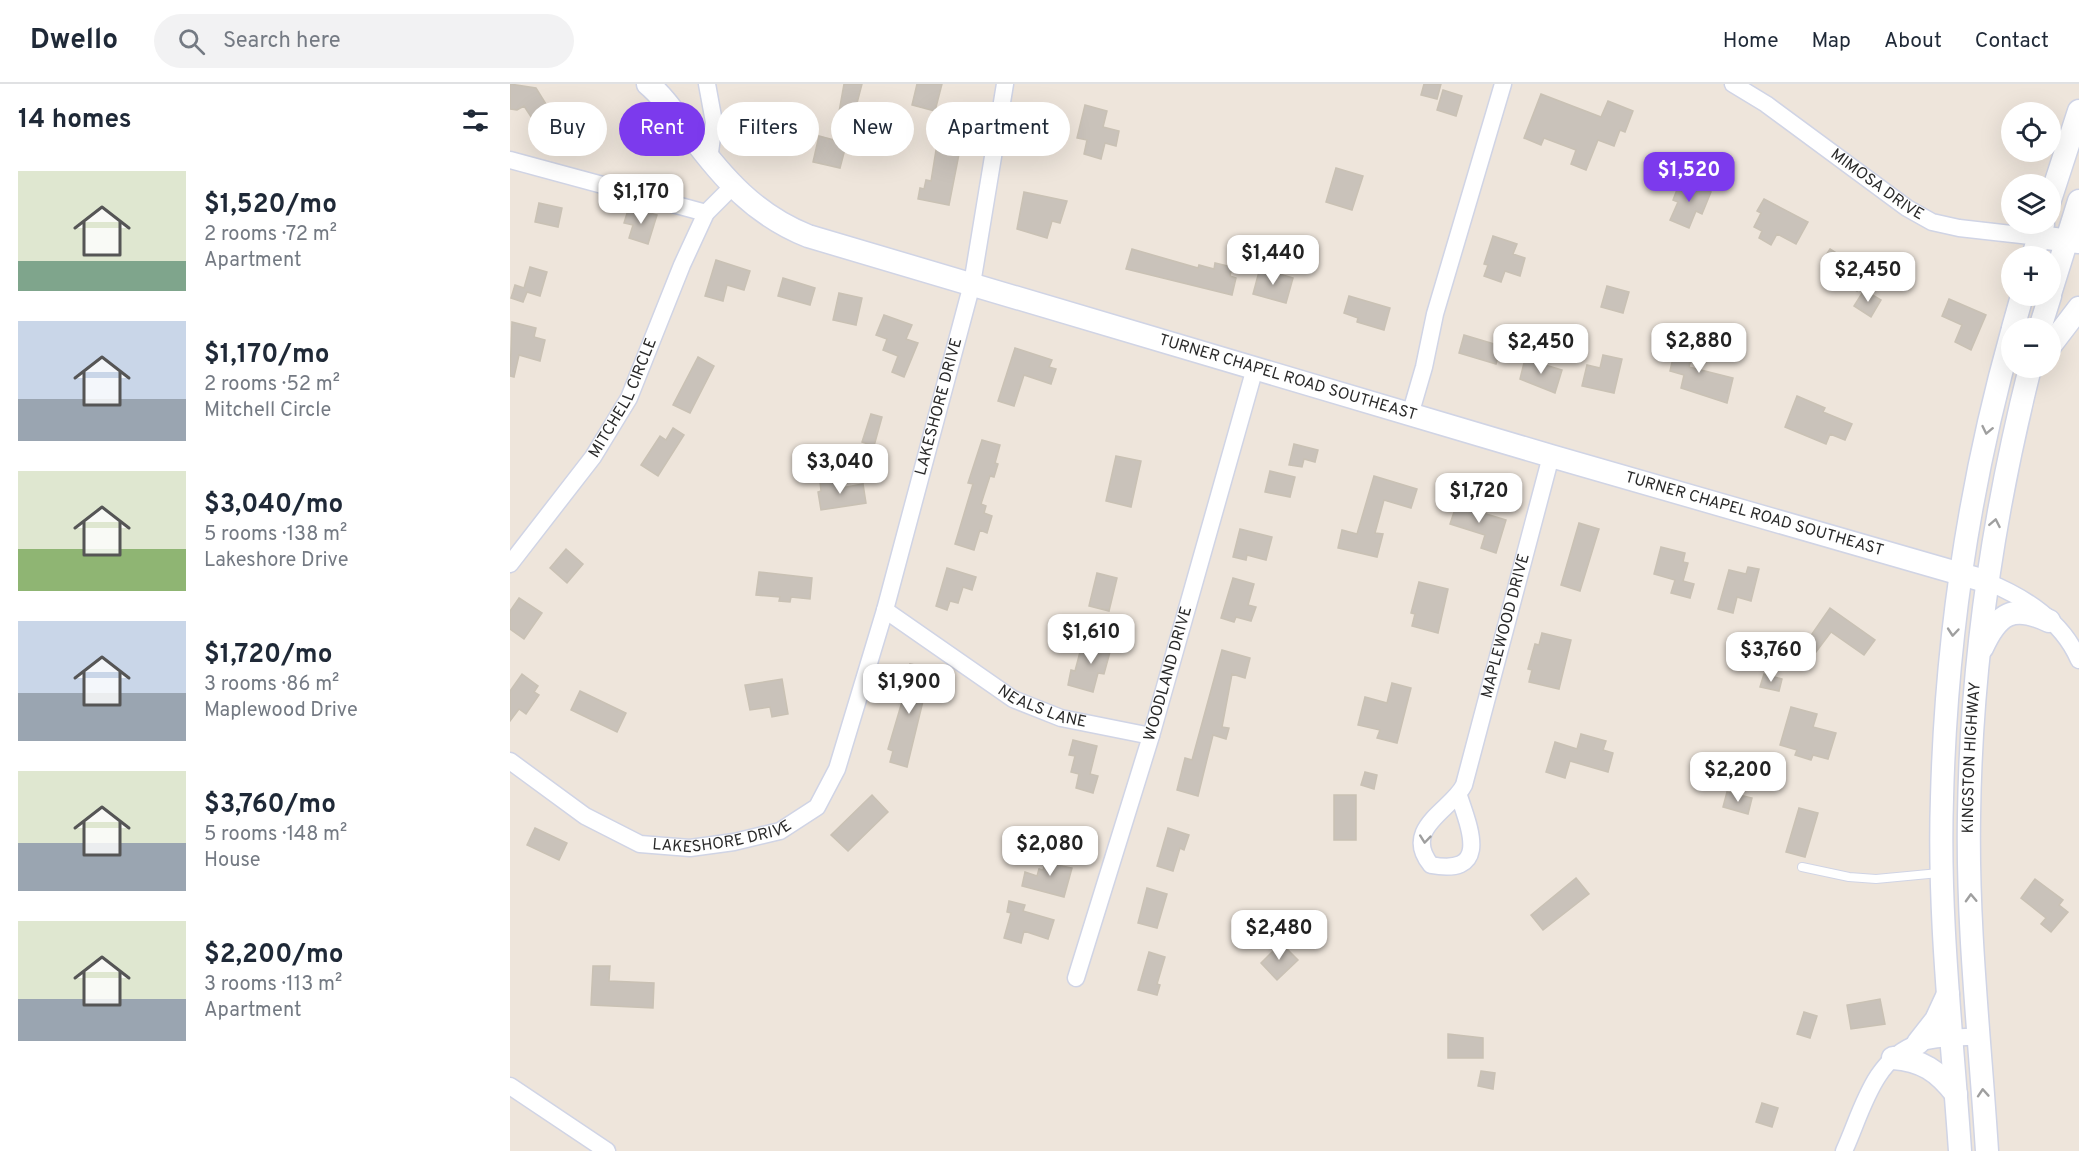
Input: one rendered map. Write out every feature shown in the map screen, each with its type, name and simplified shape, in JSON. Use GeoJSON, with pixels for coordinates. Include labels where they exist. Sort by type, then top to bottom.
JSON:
{"type":"FeatureCollection","features":[{"type":"Feature","properties":{"kind":"main road","name":"TURNER CHAPEL ROAD SOUTHEAST"},"geometry":{"type":"LineString","coordinates":[[648,84],[666,103],[732,187],[759,210],[790,229],[1410,415],[1985,581]]}},
{"type":"Feature","properties":{"kind":"main road"},"geometry":{"type":"LineString","coordinates":[[2058,174],[2079,111]]}},
{"type":"Feature","properties":{"kind":"main road"},"geometry":{"type":"LineString","coordinates":[[2061,269],[2073,241],[2079,201]]}},
{"type":"Feature","properties":{"kind":"main road"},"geometry":{"type":"LineString","coordinates":[[2038,239],[2073,241]]}},
{"type":"Feature","properties":{"kind":"main road"},"geometry":{"type":"LineString","coordinates":[[2061,332],[2079,308]]}},
{"type":"Feature","properties":{"kind":"main road"},"geometry":{"type":"LineString","coordinates":[[1921,562],[1942,553],[1959,535],[1969,518],[2001,371]]}},
{"type":"Feature","properties":{"kind":"main road","name":"KINGSTON HIGHWAY"},"geometry":{"type":"LineString","coordinates":[[1987,1151],[1969,849],[1971,752],[1985,581],[2002,485],[2027,378]]}},
{"type":"Feature","properties":{"kind":"main road"},"geometry":{"type":"LineString","coordinates":[[2024,390],[2031,378]]}},
{"type":"Feature","properties":{"kind":"main road","name":"KINGSTON HIGHWAY"},"geometry":{"type":"LineString","coordinates":[[1960,1151],[1949,990],[1941,799],[1959,574],[1969,518]]}},
{"type":"Feature","properties":{"kind":"main road"},"geometry":{"type":"LineString","coordinates":[[1977,657],[1995,623],[2003,617],[2029,611],[2049,621]]}},
{"type":"Feature","properties":{"kind":"main road"},"geometry":{"type":"LineString","coordinates":[[1918,1043],[1936,1020],[1949,990]]}},
{"type":"Feature","properties":{"kind":"main road"},"geometry":{"type":"LineString","coordinates":[[1893,1058],[1912,1060],[1928,1066],[1944,1078],[1956,1094]]}},
{"type":"Feature","properties":{"kind":"street"},"geometry":{"type":"LineString","coordinates":[[707,84],[714,122],[709,160]]}},
{"type":"Feature","properties":{"kind":"street","name":"LAKESHORE DRIVE"},"geometry":{"type":"LineString","coordinates":[[510,761],[585,816],[640,844],[690,848],[734,843],[780,831],[817,807],[837,769],[885,610],[972,285],[1005,84]]}},
{"type":"Feature","properties":{"kind":"street"},"geometry":{"type":"LineString","coordinates":[[1410,415],[1424,367],[1435,314],[1503,84]]}},
{"type":"Feature","properties":{"kind":"street","name":"MIMOSA DRIVE"},"geometry":{"type":"LineString","coordinates":[[1733,84],[1766,104],[1907,208],[1932,222],[2038,239]]}},
{"type":"Feature","properties":{"kind":"street"},"geometry":{"type":"LineString","coordinates":[[510,160],[706,213]]}},
{"type":"Feature","properties":{"kind":"street","name":"MITCHELL CIRCLE"},"geometry":{"type":"LineString","coordinates":[[510,564],[593,456],[629,398],[706,213],[732,187]]}},
{"type":"Feature","properties":{"kind":"street","name":"WOODLAND DRIVE"},"geometry":{"type":"LineString","coordinates":[[1076,978],[1151,736],[1255,368]]}},
{"type":"Feature","properties":{"kind":"street","name":"MAPLEWOOD DRIVE"},"geometry":{"type":"LineString","coordinates":[[1459,796],[1551,456]]}},
{"type":"Feature","properties":{"kind":"street"},"geometry":{"type":"LineString","coordinates":[[1985,581],[2012,592],[2049,621],[2065,638],[2079,660]]}},
{"type":"Feature","properties":{"kind":"street","name":"NEALS LANE"},"geometry":{"type":"LineString","coordinates":[[885,610],[1013,699],[1061,718],[1151,736]]}},
{"type":"Feature","properties":{"kind":"street"},"geometry":{"type":"LineString","coordinates":[[1844,1151],[1870,1088],[1893,1058],[1918,1043],[1979,1036]]}},
{"type":"Feature","properties":{"kind":"street"},"geometry":{"type":"LineString","coordinates":[[510,1086],[607,1151]]}},
{"type":"Feature","properties":{"kind":"lane"},"geometry":{"type":"LineString","coordinates":[[1802,867],[1876,879],[1943,873]]}},
{"type":"Feature","properties":{"kind":"building"},"geometry":{"type":"Polygon","coordinates":[[[510,84],[536,88],[545,102],[528,102],[528,112],[524,106],[517,110],[510,109],[510,84]]]}},
{"type":"Feature","properties":{"kind":"building"},"geometry":{"type":"Polygon","coordinates":[[[844,84],[862,84],[857,102],[841,102],[844,84]]]}},
{"type":"Feature","properties":{"kind":"building"},"geometry":{"type":"Polygon","coordinates":[[[917,84],[942,84],[937,102],[926,102],[926,109],[914,106],[917,84]]]}},
{"type":"Feature","properties":{"kind":"building"},"geometry":{"type":"Polygon","coordinates":[[[1424,84],[1441,84],[1437,99],[1421,95],[1424,84]]]}},
{"type":"Feature","properties":{"kind":"building"},"geometry":{"type":"Polygon","coordinates":[[[1443,90],[1462,96],[1456,116],[1437,110],[1443,90]]]}},
{"type":"Feature","properties":{"kind":"building"},"geometry":{"type":"Polygon","coordinates":[[[1541,94],[1601,117],[1608,101],[1633,111],[1625,132],[1620,130],[1614,146],[1598,140],[1586,170],[1571,164],[1576,150],[1544,138],[1541,145],[1524,138],[1541,94]]]}},
{"type":"Feature","properties":{"kind":"building"},"geometry":{"type":"Polygon","coordinates":[[[1085,105],[1107,111],[1103,127],[1119,131],[1116,146],[1105,143],[1101,159],[1084,154],[1087,140],[1077,138],[1085,105]]]}},
{"type":"Feature","properties":{"kind":"building"},"geometry":{"type":"Polygon","coordinates":[[[819,136],[831,139],[831,156],[843,156],[840,168],[813,162],[814,156],[819,156],[819,136]]]}},
{"type":"Feature","properties":{"kind":"building"},"geometry":{"type":"Polygon","coordinates":[[[935,156],[959,156],[949,205],[918,199],[920,188],[924,189],[926,180],[931,181],[935,156]]]}},
{"type":"Feature","properties":{"kind":"building"},"geometry":{"type":"Polygon","coordinates":[[[1336,168],[1363,176],[1352,210],[1326,202],[1336,168]]]}},
{"type":"Feature","properties":{"kind":"building"},"geometry":{"type":"Polygon","coordinates":[[[1681,179],[1711,192],[1702,214],[1696,211],[1689,228],[1670,220],[1678,202],[1673,200],[1681,179]]]}},
{"type":"Feature","properties":{"kind":"building"},"geometry":{"type":"Polygon","coordinates":[[[1024,192],[1067,201],[1060,223],[1052,221],[1047,238],[1017,229],[1024,192]]]}},
{"type":"Feature","properties":{"kind":"building"},"geometry":{"type":"Polygon","coordinates":[[[1764,199],[1808,222],[1796,244],[1777,234],[1771,245],[1759,238],[1762,231],[1754,227],[1761,213],[1757,211],[1764,199]]]}},
{"type":"Feature","properties":{"kind":"building"},"geometry":{"type":"Polygon","coordinates":[[[539,203],[562,208],[558,227],[535,222],[539,203]]]}},
{"type":"Feature","properties":{"kind":"building"},"geometry":{"type":"Polygon","coordinates":[[[629,207],[657,215],[648,244],[629,238],[633,225],[624,223],[629,207]]]}},
{"type":"Feature","properties":{"kind":"building"},"geometry":{"type":"Polygon","coordinates":[[[1493,236],[1517,244],[1513,254],[1525,258],[1520,276],[1505,271],[1501,282],[1484,276],[1488,265],[1484,264],[1493,236]]]}},
{"type":"Feature","properties":{"kind":"building"},"geometry":{"type":"Polygon","coordinates":[[[1132,249],[1198,268],[1199,265],[1214,269],[1215,263],[1232,267],[1230,276],[1236,278],[1232,295],[1126,269],[1132,249]]]}},
{"type":"Feature","properties":{"kind":"building"},"geometry":{"type":"Polygon","coordinates":[[[1830,249],[1844,258],[1847,254],[1871,269],[1857,291],[1832,276],[1836,270],[1822,261],[1830,249]]]}},
{"type":"Feature","properties":{"kind":"building"},"geometry":{"type":"Polygon","coordinates":[[[716,260],[750,271],[744,290],[727,285],[723,301],[705,296],[716,260]]]}},
{"type":"Feature","properties":{"kind":"building"},"geometry":{"type":"Polygon","coordinates":[[[530,267],[547,272],[540,296],[527,292],[523,302],[511,298],[515,285],[524,288],[530,267]]]}},
{"type":"Feature","properties":{"kind":"building"},"geometry":{"type":"Polygon","coordinates":[[[1260,268],[1293,278],[1286,303],[1253,294],[1260,268]]]}},
{"type":"Feature","properties":{"kind":"building"},"geometry":{"type":"Polygon","coordinates":[[[783,278],[815,288],[810,305],[778,296],[783,278]]]}},
{"type":"Feature","properties":{"kind":"building"},"geometry":{"type":"Polygon","coordinates":[[[1607,286],[1629,292],[1623,313],[1601,307],[1607,286]]]}},
{"type":"Feature","properties":{"kind":"building"},"geometry":{"type":"Polygon","coordinates":[[[1864,290],[1881,300],[1871,317],[1854,306],[1864,290]]]}},
{"type":"Feature","properties":{"kind":"building"},"geometry":{"type":"Polygon","coordinates":[[[839,293],[862,298],[856,325],[833,320],[839,293]]]}},
{"type":"Feature","properties":{"kind":"building"},"geometry":{"type":"Polygon","coordinates":[[[1349,296],[1390,308],[1384,330],[1357,322],[1358,318],[1344,313],[1349,296]]]}},
{"type":"Feature","properties":{"kind":"building"},"geometry":{"type":"Polygon","coordinates":[[[1949,299],[1986,315],[1971,350],[1955,342],[1962,325],[1942,316],[1949,299]]]}},
{"type":"Feature","properties":{"kind":"building"},"geometry":{"type":"Polygon","coordinates":[[[884,315],[912,325],[906,339],[918,343],[904,377],[892,372],[898,356],[883,350],[887,339],[876,335],[884,315]]]}},
{"type":"Feature","properties":{"kind":"building"},"geometry":{"type":"Polygon","coordinates":[[[512,322],[536,328],[534,337],[545,340],[540,361],[519,355],[514,377],[510,376],[512,322]]]}},
{"type":"Feature","properties":{"kind":"building"},"geometry":{"type":"Polygon","coordinates":[[[1464,335],[1501,346],[1496,364],[1459,353],[1464,335]]]}},
{"type":"Feature","properties":{"kind":"building"},"geometry":{"type":"Polygon","coordinates":[[[1678,337],[1696,341],[1689,367],[1733,378],[1727,403],[1681,388],[1684,375],[1670,371],[1678,337]]]}},
{"type":"Feature","properties":{"kind":"building"},"geometry":{"type":"Polygon","coordinates":[[[1015,348],[1052,360],[1049,367],[1056,369],[1051,384],[1024,375],[1014,406],[998,401],[1015,348]]]}},
{"type":"Feature","properties":{"kind":"building"},"geometry":{"type":"Polygon","coordinates":[[[1603,355],[1622,359],[1614,393],[1582,386],[1587,365],[1600,368],[1603,355]]]}},
{"type":"Feature","properties":{"kind":"building"},"geometry":{"type":"Polygon","coordinates":[[[698,357],[714,366],[690,413],[673,405],[698,357]]]}},
{"type":"Feature","properties":{"kind":"building"},"geometry":{"type":"Polygon","coordinates":[[[1525,359],[1562,370],[1555,393],[1520,379],[1525,359]]]}},
{"type":"Feature","properties":{"kind":"building"},"geometry":{"type":"Polygon","coordinates":[[[1797,396],[1825,408],[1823,412],[1852,424],[1845,440],[1830,434],[1826,444],[1785,427],[1797,396]]]}},
{"type":"Feature","properties":{"kind":"building"},"geometry":{"type":"Polygon","coordinates":[[[871,414],[882,417],[874,446],[862,442],[871,414]]]}},
{"type":"Feature","properties":{"kind":"building"},"geometry":{"type":"Polygon","coordinates":[[[673,428],[684,435],[658,476],[641,465],[660,436],[666,440],[673,428]]]}},
{"type":"Feature","properties":{"kind":"building"},"geometry":{"type":"Polygon","coordinates":[[[982,440],[1000,445],[994,477],[990,476],[981,504],[986,506],[984,513],[992,516],[987,533],[980,530],[974,550],[955,544],[973,484],[968,483],[982,440]]]}},
{"type":"Feature","properties":{"kind":"building"},"geometry":{"type":"Polygon","coordinates":[[[1294,444],[1318,450],[1315,462],[1304,459],[1302,467],[1289,465],[1294,444]]]}},
{"type":"Feature","properties":{"kind":"building"},"geometry":{"type":"Polygon","coordinates":[[[1116,456],[1141,461],[1131,507],[1106,501],[1116,456]]]}},
{"type":"Feature","properties":{"kind":"building"},"geometry":{"type":"Polygon","coordinates":[[[1270,471],[1295,477],[1290,497],[1265,492],[1270,471]]]}},
{"type":"Feature","properties":{"kind":"building"},"geometry":{"type":"Polygon","coordinates":[[[1374,476],[1417,489],[1411,508],[1384,500],[1375,533],[1383,534],[1377,557],[1338,548],[1342,530],[1357,534],[1374,476]]]}},
{"type":"Feature","properties":{"kind":"building"},"geometry":{"type":"Polygon","coordinates":[[[840,479],[841,488],[863,484],[866,503],[821,510],[818,492],[821,491],[820,482],[840,479]]]}},
{"type":"Feature","properties":{"kind":"building"},"geometry":{"type":"Polygon","coordinates":[[[1458,500],[1485,508],[1483,513],[1506,520],[1496,553],[1481,548],[1485,535],[1450,524],[1458,500]]]}},
{"type":"Feature","properties":{"kind":"building"},"geometry":{"type":"Polygon","coordinates":[[[1579,523],[1599,529],[1580,591],[1561,585],[1579,523]]]}},
{"type":"Feature","properties":{"kind":"building"},"geometry":{"type":"Polygon","coordinates":[[[1240,529],[1272,537],[1266,560],[1247,555],[1246,560],[1233,557],[1240,529]]]}},
{"type":"Feature","properties":{"kind":"building"},"geometry":{"type":"Polygon","coordinates":[[[1661,547],[1685,553],[1683,562],[1688,563],[1683,581],[1694,584],[1690,598],[1671,593],[1675,580],[1654,574],[1661,547]]]}},
{"type":"Feature","properties":{"kind":"building"},"geometry":{"type":"Polygon","coordinates":[[[566,549],[583,564],[567,583],[550,568],[566,549]]]}},
{"type":"Feature","properties":{"kind":"building"},"geometry":{"type":"Polygon","coordinates":[[[1748,567],[1759,569],[1751,601],[1737,597],[1733,613],[1718,609],[1729,570],[1746,574],[1748,567]]]}},
{"type":"Feature","properties":{"kind":"building"},"geometry":{"type":"Polygon","coordinates":[[[947,568],[976,577],[972,590],[963,587],[958,603],[950,601],[947,610],[936,606],[947,568]]]}},
{"type":"Feature","properties":{"kind":"building"},"geometry":{"type":"Polygon","coordinates":[[[759,572],[812,578],[810,599],[791,597],[790,602],[779,601],[780,597],[756,595],[759,572]]]}},
{"type":"Feature","properties":{"kind":"building"},"geometry":{"type":"Polygon","coordinates":[[[1097,573],[1117,578],[1109,611],[1089,606],[1097,573]]]}},
{"type":"Feature","properties":{"kind":"building"},"geometry":{"type":"Polygon","coordinates":[[[1233,578],[1254,584],[1248,605],[1256,607],[1251,621],[1236,617],[1234,622],[1221,618],[1233,578]]]}},
{"type":"Feature","properties":{"kind":"building"},"geometry":{"type":"Polygon","coordinates":[[[1419,582],[1448,589],[1438,633],[1412,626],[1415,614],[1411,613],[1419,582]]]}},
{"type":"Feature","properties":{"kind":"building"},"geometry":{"type":"Polygon","coordinates":[[[519,598],[542,613],[524,639],[510,629],[510,611],[519,598]]]}},
{"type":"Feature","properties":{"kind":"building"},"geometry":{"type":"Polygon","coordinates":[[[1830,608],[1875,640],[1864,655],[1831,632],[1816,652],[1805,644],[1830,608]]]}},
{"type":"Feature","properties":{"kind":"building"},"geometry":{"type":"Polygon","coordinates":[[[1542,633],[1571,640],[1559,689],[1529,682],[1532,670],[1528,669],[1535,644],[1539,645],[1542,633]]]}},
{"type":"Feature","properties":{"kind":"building"},"geometry":{"type":"Polygon","coordinates":[[[1094,636],[1113,641],[1104,674],[1098,673],[1093,692],[1068,685],[1071,670],[1075,671],[1081,648],[1091,650],[1094,636]]]}},
{"type":"Feature","properties":{"kind":"building"},"geometry":{"type":"Polygon","coordinates":[[[1222,650],[1250,658],[1245,678],[1232,674],[1222,727],[1229,728],[1226,739],[1213,735],[1198,796],[1177,790],[1185,758],[1192,760],[1222,650]]]}},
{"type":"Feature","properties":{"kind":"building"},"geometry":{"type":"Polygon","coordinates":[[[910,664],[931,668],[907,767],[890,762],[893,751],[888,749],[904,695],[910,664]]]}},
{"type":"Feature","properties":{"kind":"building"},"geometry":{"type":"Polygon","coordinates":[[[522,674],[538,686],[534,692],[539,695],[526,714],[519,709],[510,721],[510,691],[522,674]]]}},
{"type":"Feature","properties":{"kind":"building"},"geometry":{"type":"Polygon","coordinates":[[[1764,674],[1782,679],[1779,691],[1760,687],[1764,674]]]}},
{"type":"Feature","properties":{"kind":"building"},"geometry":{"type":"Polygon","coordinates":[[[782,679],[788,714],[772,717],[770,707],[750,710],[745,685],[782,679]]]}},
{"type":"Feature","properties":{"kind":"building"},"geometry":{"type":"Polygon","coordinates":[[[1392,683],[1411,688],[1397,743],[1377,738],[1380,730],[1358,725],[1365,697],[1387,703],[1392,683]]]}},
{"type":"Feature","properties":{"kind":"building"},"geometry":{"type":"Polygon","coordinates":[[[580,691],[626,713],[617,732],[571,710],[580,691]]]}},
{"type":"Feature","properties":{"kind":"building"},"geometry":{"type":"Polygon","coordinates":[[[1791,707],[1817,714],[1813,727],[1836,733],[1828,759],[1813,755],[1811,760],[1795,755],[1797,750],[1780,745],[1791,707]]]}},
{"type":"Feature","properties":{"kind":"building"},"geometry":{"type":"Polygon","coordinates":[[[1581,734],[1606,741],[1603,750],[1613,753],[1608,772],[1570,761],[1565,778],[1546,772],[1555,742],[1577,749],[1581,734]]]}},
{"type":"Feature","properties":{"kind":"building"},"geometry":{"type":"Polygon","coordinates":[[[1073,740],[1097,746],[1090,774],[1098,776],[1093,793],[1076,788],[1079,774],[1071,772],[1075,756],[1069,755],[1073,740]]]}},
{"type":"Feature","properties":{"kind":"building"},"geometry":{"type":"Polygon","coordinates":[[[1365,772],[1377,775],[1374,789],[1361,785],[1365,772]]]}},
{"type":"Feature","properties":{"kind":"building"},"geometry":{"type":"Polygon","coordinates":[[[1727,792],[1752,798],[1748,814],[1723,807],[1727,792]]]}},
{"type":"Feature","properties":{"kind":"building"},"geometry":{"type":"Polygon","coordinates":[[[872,795],[888,812],[848,851],[831,835],[872,795]]]}},
{"type":"Feature","properties":{"kind":"building"},"geometry":{"type":"Polygon","coordinates":[[[1334,795],[1356,795],[1356,840],[1334,840],[1334,795]]]}},
{"type":"Feature","properties":{"kind":"building"},"geometry":{"type":"Polygon","coordinates":[[[1799,808],[1818,813],[1805,857],[1786,852],[1799,808]]]}},
{"type":"Feature","properties":{"kind":"building"},"geometry":{"type":"Polygon","coordinates":[[[535,828],[567,843],[559,860],[527,845],[535,828]]]}},
{"type":"Feature","properties":{"kind":"building"},"geometry":{"type":"Polygon","coordinates":[[[1168,828],[1189,835],[1184,850],[1180,848],[1173,871],[1157,866],[1168,828]]]}},
{"type":"Feature","properties":{"kind":"building"},"geometry":{"type":"Polygon","coordinates":[[[1048,852],[1059,855],[1057,865],[1072,868],[1064,897],[1022,886],[1025,872],[1037,876],[1039,869],[1043,870],[1048,852]]]}},
{"type":"Feature","properties":{"kind":"building"},"geometry":{"type":"Polygon","coordinates":[[[1576,878],[1589,894],[1543,930],[1531,915],[1576,878]]]}},
{"type":"Feature","properties":{"kind":"building"},"geometry":{"type":"Polygon","coordinates":[[[2035,879],[2063,900],[2059,905],[2068,912],[2051,932],[2041,924],[2046,918],[2021,898],[2035,879]]]}},
{"type":"Feature","properties":{"kind":"building"},"geometry":{"type":"Polygon","coordinates":[[[1147,888],[1167,894],[1157,928],[1138,923],[1147,888]]]}},
{"type":"Feature","properties":{"kind":"building"},"geometry":{"type":"Polygon","coordinates":[[[1009,901],[1025,905],[1023,911],[1054,920],[1048,939],[1024,931],[1021,943],[1004,938],[1011,913],[1007,912],[1009,901]]]}},
{"type":"Feature","properties":{"kind":"building"},"geometry":{"type":"Polygon","coordinates":[[[1281,943],[1298,960],[1277,980],[1261,963],[1281,943]]]}},
{"type":"Feature","properties":{"kind":"building"},"geometry":{"type":"Polygon","coordinates":[[[1149,952],[1165,957],[1157,984],[1160,985],[1157,995],[1138,990],[1149,952]]]}},
{"type":"Feature","properties":{"kind":"building"},"geometry":{"type":"Polygon","coordinates":[[[593,966],[610,966],[609,981],[654,983],[653,1008],[591,1005],[593,966]]]}},
{"type":"Feature","properties":{"kind":"building"},"geometry":{"type":"Polygon","coordinates":[[[1880,999],[1885,1024],[1851,1029],[1847,1005],[1880,999]]]}},
{"type":"Feature","properties":{"kind":"building"},"geometry":{"type":"Polygon","coordinates":[[[1804,1012],[1817,1016],[1810,1038],[1797,1034],[1804,1012]]]}},
{"type":"Feature","properties":{"kind":"building"},"geometry":{"type":"Polygon","coordinates":[[[1448,1034],[1483,1038],[1483,1058],[1448,1058],[1448,1034]]]}},
{"type":"Feature","properties":{"kind":"building"},"geometry":{"type":"Polygon","coordinates":[[[1481,1071],[1495,1073],[1493,1089],[1478,1086],[1481,1071]]]}},
{"type":"Feature","properties":{"kind":"building"},"geometry":{"type":"Polygon","coordinates":[[[1762,1103],[1778,1108],[1772,1127],[1756,1122],[1762,1103]]]}}]}
